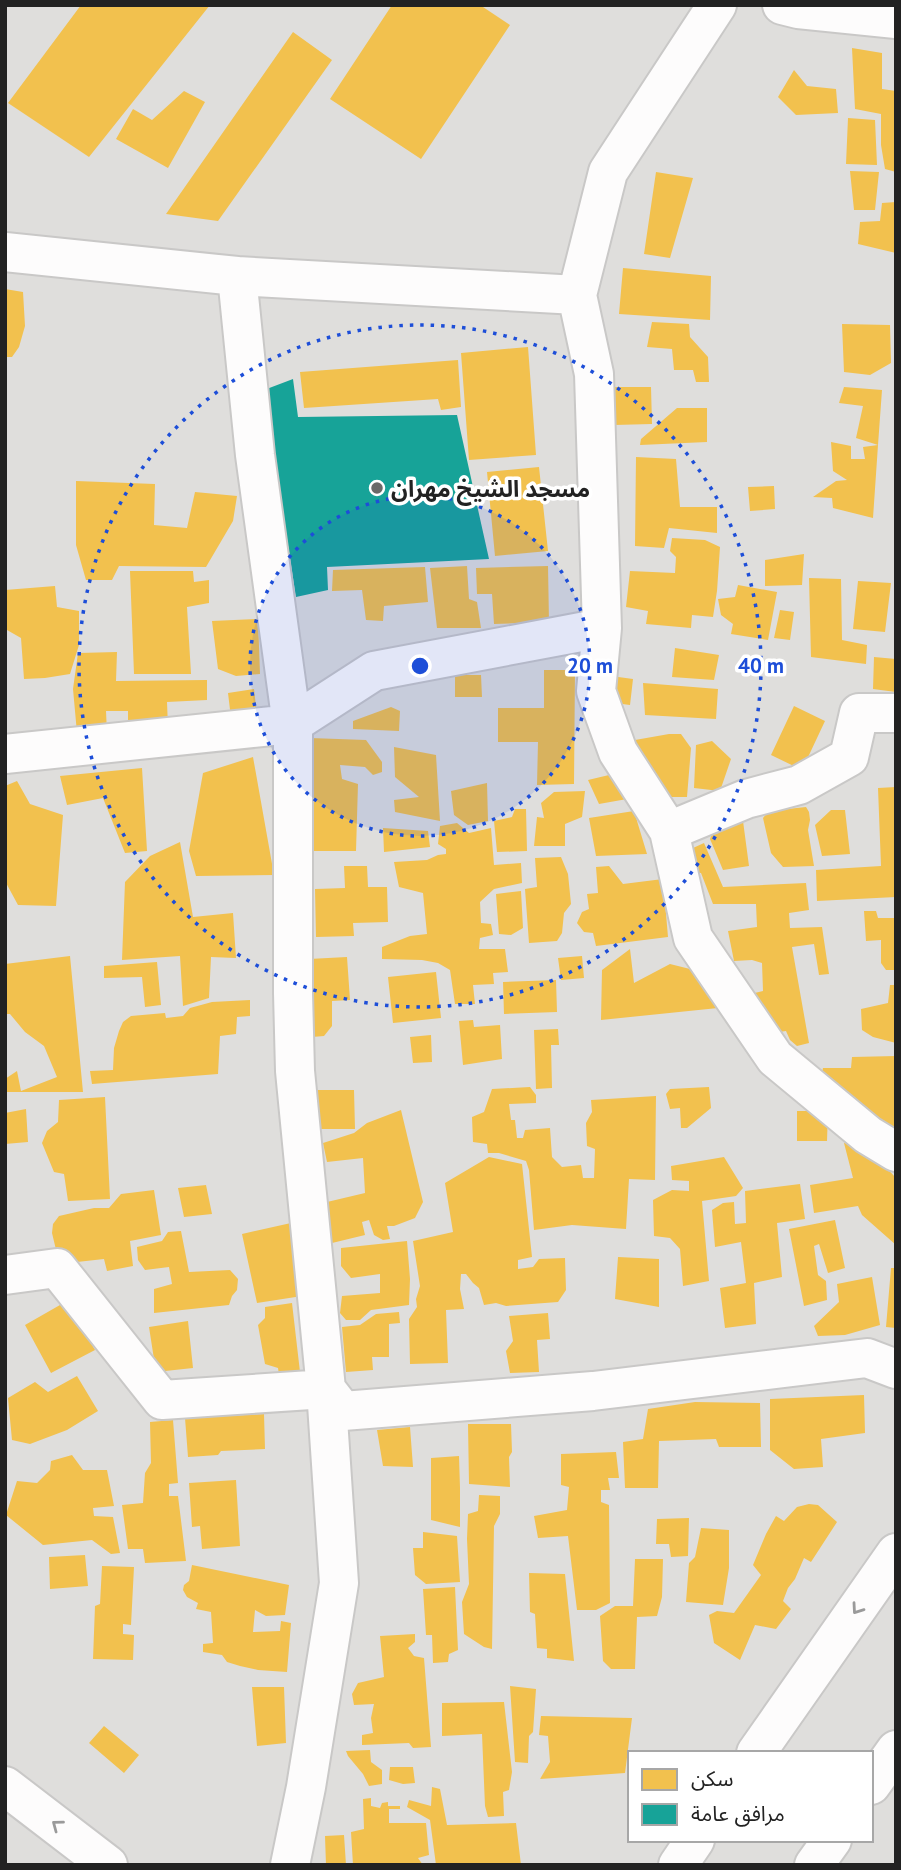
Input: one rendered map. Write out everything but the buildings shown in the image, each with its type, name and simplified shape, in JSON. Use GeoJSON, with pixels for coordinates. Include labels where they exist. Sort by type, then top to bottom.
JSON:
{"type":"FeatureCollection","features":[{"type":"Feature","properties":{"kind":"street"},"geometry":{"type":"LineString","coordinates":[[717,5],[608,172],[577,295],[594,374],[602,628],[596,691],[618,752],[669,831],[693,938],[775,1058],[868,1135],[896,1152]]}},
{"type":"Feature","properties":{"kind":"street"},"geometry":{"type":"LineString","coordinates":[[782,5],[896,19]]}},
{"type":"Feature","properties":{"kind":"street"},"geometry":{"type":"LineString","coordinates":[[5,252],[237,276],[577,295]]}},
{"type":"Feature","properties":{"kind":"street"},"geometry":{"type":"LineString","coordinates":[[237,276],[255,455],[293,732],[295,1071],[326,1389],[339,1583],[306,1787],[290,1865]]}},
{"type":"Feature","properties":{"kind":"street"},"geometry":{"type":"LineString","coordinates":[[5,754],[292,724],[374,671],[602,628]]}},
{"type":"Feature","properties":{"kind":"street"},"geometry":{"type":"LineString","coordinates":[[669,831],[746,799],[799,785],[849,758],[859,713],[896,713]]}},
{"type":"Feature","properties":{"kind":"street"},"geometry":{"type":"LineString","coordinates":[[5,1275],[57,1268],[162,1400],[326,1389]]}},
{"type":"Feature","properties":{"kind":"street"},"geometry":{"type":"LineString","coordinates":[[326,1389],[343,1411],[593,1391],[867,1358],[896,1369]]}},
{"type":"Feature","properties":{"kind":"street"},"geometry":{"type":"LineString","coordinates":[[757,1751],[896,1553]]}},
{"type":"Feature","properties":{"kind":"street"},"geometry":{"type":"LineString","coordinates":[[873,1782],[896,1750]]}},
{"type":"Feature","properties":{"kind":"street"},"geometry":{"type":"LineString","coordinates":[[5,1786],[108,1865]]}},
{"type":"Feature","properties":{"kind":"street"},"geometry":{"type":"LineString","coordinates":[[678,1865],[694,1842]]}},
{"type":"Feature","properties":{"kind":"street"},"geometry":{"type":"LineString","coordinates":[[814,1865],[831,1842]]}},
{"type":"Feature","properties":{"kind":"shaded area"},"geometry":{"type":"Polygon","coordinates":[[[5,5],[896,5],[896,1865],[5,1865],[5,5]]]}},
{"type":"Feature","properties":{"kind":"place","name":"مسجد الشيخ مهران"},"geometry":{"type":"Point","coordinates":[377,488]}}]}
